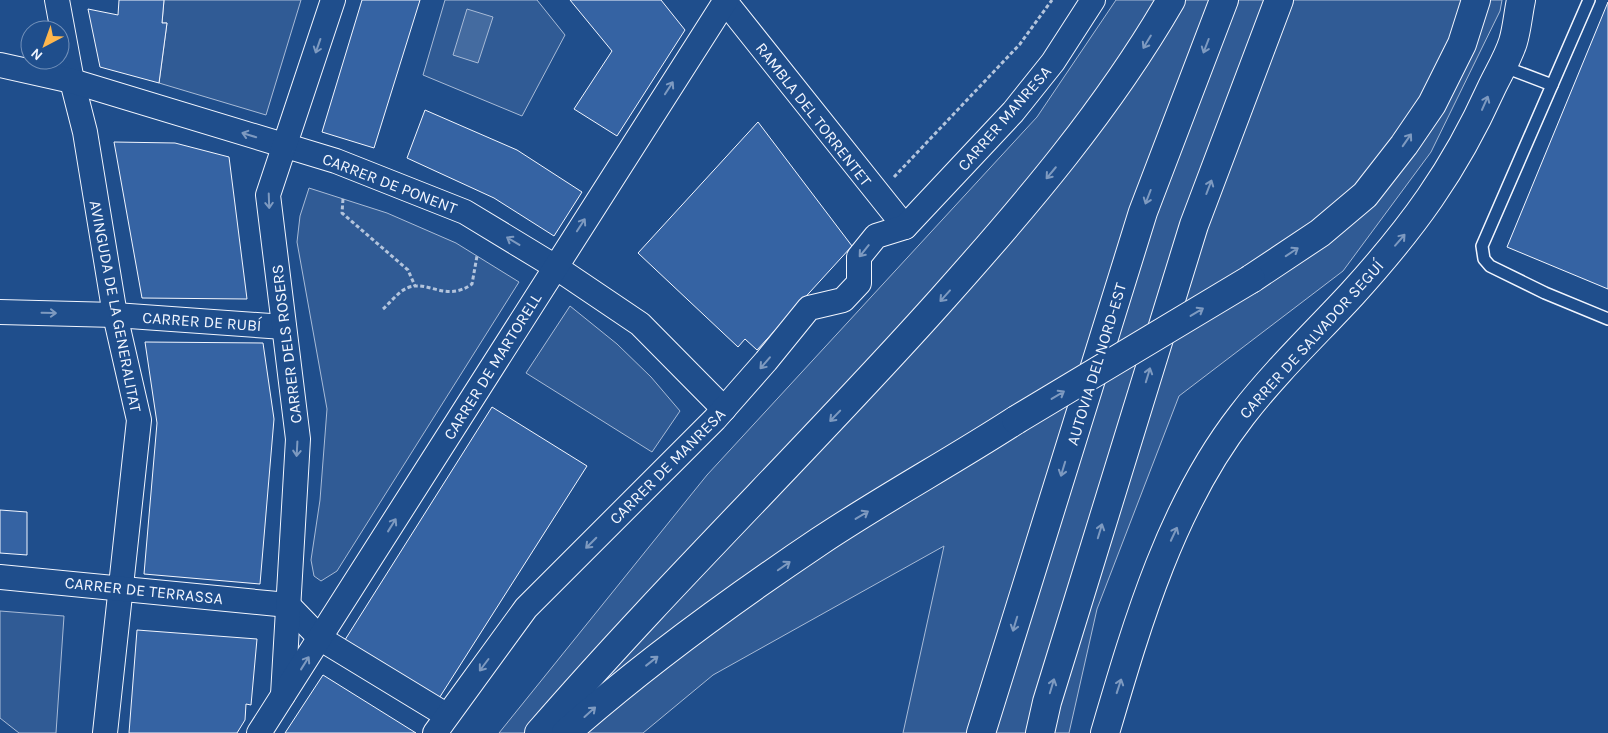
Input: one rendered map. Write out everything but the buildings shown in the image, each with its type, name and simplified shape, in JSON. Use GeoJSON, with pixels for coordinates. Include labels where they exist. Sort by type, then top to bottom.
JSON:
{"type":"FeatureCollection","features":[{"type":"Feature","properties":{"kind":"main road"},"geometry":{"type":"LineString","coordinates":[[539,733],[679,579],[861,390],[996,238],[1062,160],[1143,48],[1171,0]]}},
{"type":"Feature","properties":{"kind":"main road","name":"AUTOVIA DEL NORD-EST"},"geometry":{"type":"LineString","coordinates":[[981,733],[1143,212],[1224,0]]}},
{"type":"Feature","properties":{"kind":"main road"},"geometry":{"type":"LineString","coordinates":[[1040,733],[1047,702],[1194,225],[1279,0]]}},
{"type":"Feature","properties":{"kind":"main road"},"geometry":{"type":"LineString","coordinates":[[566,733],[614,691],[666,650],[820,541],[1016,420],[1251,279],[1320,233],[1365,195],[1404,145],[1432,104],[1462,44],[1476,0]]}},
{"type":"Feature","properties":{"kind":"main road","name":"CARRER DE SALVADOR SEGUÍ"},"geometry":{"type":"LineString","coordinates":[[1105,733],[1161,563],[1207,468],[1242,415],[1304,342],[1351,295],[1408,230],[1444,180],[1475,126],[1507,54],[1521,0]]}},
{"type":"Feature","properties":{"kind":"street","name":"AVINGUDA DE LA GENERALITAT"},"geometry":{"type":"LineString","coordinates":[[57,0],[72,81],[84,132],[115,315],[139,420],[119,589],[105,733]]}},
{"type":"Feature","properties":{"kind":"street","name":"CARRER DELS ROSERS"},"geometry":{"type":"LineString","coordinates":[[283,698],[298,439],[268,195],[333,0]]}},
{"type":"Feature","properties":{"kind":"street","name":"RAMBLA DEL TORRENTET"},"geometry":{"type":"LineString","coordinates":[[725,0],[905,227]]}},
{"type":"Feature","properties":{"kind":"street","name":"CARRER DE MARTORELL"},"geometry":{"type":"LineString","coordinates":[[259,733],[283,698],[554,266],[725,0]]}},
{"type":"Feature","properties":{"kind":"street","name":"CARRER MANRESA"},"geometry":{"type":"LineString","coordinates":[[905,227],[1013,112],[1053,62],[1093,0]]}},
{"type":"Feature","properties":{"kind":"street","name":"CARRER DE SALVADOR SEGUÍ"},"geometry":{"type":"LineString","coordinates":[[1507,54],[1533,0]]}},
{"type":"Feature","properties":{"kind":"street","name":"CARRER DE PONENT"},"geometry":{"type":"LineString","coordinates":[[0,65],[72,81],[336,161],[465,212],[554,266],[640,324],[724,409]]}},
{"type":"Feature","properties":{"kind":"street","name":"CARRER DE MANRESA"},"geometry":{"type":"LineString","coordinates":[[441,724],[526,608],[724,409],[810,308],[844,300],[859,283],[859,257],[876,236],[905,227]]}},
{"type":"Feature","properties":{"kind":"street","name":"CARRER DE RUBÍ"},"geometry":{"type":"LineString","coordinates":[[0,312],[115,315],[284,326]]}},
{"type":"Feature","properties":{"kind":"street","name":"CARRER DE TERRASSA"},"geometry":{"type":"LineString","coordinates":[[0,577],[288,604]]}},
{"type":"Feature","properties":{"kind":"street"},"geometry":{"type":"LineString","coordinates":[[288,604],[320,639],[441,724]]}},
{"type":"Feature","properties":{"kind":"lane"},"geometry":{"type":"LineString","coordinates":[[1589,0],[1482,246],[1484,259],[1490,266],[1545,293],[1608,318]]}},
{"type":"Feature","properties":{"kind":"lane"},"geometry":{"type":"LineString","coordinates":[[1507,54],[1552,85]]}},
{"type":"Feature","properties":{"kind":"path"},"geometry":{"type":"LineString","coordinates":[[893,178],[1020,44],[1052,0]]}},
{"type":"Feature","properties":{"kind":"path"},"geometry":{"type":"LineString","coordinates":[[343,199],[342,213],[408,270],[415,286]]}},
{"type":"Feature","properties":{"kind":"path"},"geometry":{"type":"LineString","coordinates":[[383,309],[406,289],[415,286],[440,292],[461,292],[472,284],[477,256]]}},
{"type":"Feature","properties":{"kind":"shaded area"},"geometry":{"type":"Polygon","coordinates":[[[164,0],[301,0],[266,115],[159,83],[167,23],[162,23],[164,0]]]}},
{"type":"Feature","properties":{"kind":"shaded area"},"geometry":{"type":"Polygon","coordinates":[[[445,0],[537,0],[565,35],[522,116],[423,75],[445,0]]]}},
{"type":"Feature","properties":{"kind":"shaded area"},"geometry":{"type":"Polygon","coordinates":[[[1116,0],[1502,0],[1500,11],[1431,152],[1343,271],[1179,396],[1097,609],[1069,733],[903,733],[944,546],[713,675],[643,733],[499,733],[707,475],[1037,117],[1116,0]]]}},
{"type":"Feature","properties":{"kind":"shaded area"},"geometry":{"type":"Polygon","coordinates":[[[467,9],[493,17],[478,63],[453,55],[467,9]]]}},
{"type":"Feature","properties":{"kind":"shaded area"},"geometry":{"type":"Polygon","coordinates":[[[309,188],[387,213],[456,243],[519,282],[337,571],[321,581],[314,576],[311,560],[320,500],[327,409],[297,242],[300,216],[309,188]]]}},
{"type":"Feature","properties":{"kind":"shaded area"},"geometry":{"type":"Polygon","coordinates":[[[570,306],[617,344],[651,377],[680,411],[652,452],[526,373],[570,306]]]}},
{"type":"Feature","properties":{"kind":"shaded area"},"geometry":{"type":"Polygon","coordinates":[[[0,611],[64,616],[56,733],[19,733],[0,718],[0,611]]]}}]}
